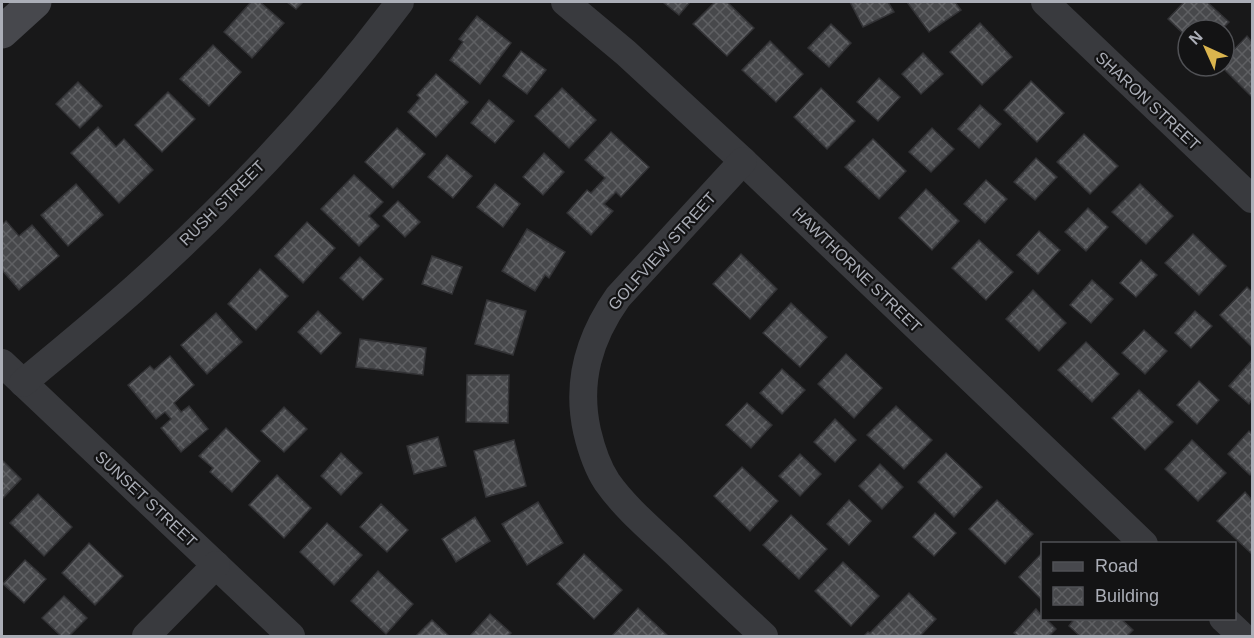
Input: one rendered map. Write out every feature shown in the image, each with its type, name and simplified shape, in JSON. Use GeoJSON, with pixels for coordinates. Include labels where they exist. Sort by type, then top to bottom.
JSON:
{"type":"FeatureCollection","features":[{"type":"Feature","properties":{"kind":"main road"},"geometry":{"type":"LineString","coordinates":[[2,32],[35,2]]}},
{"type":"Feature","properties":{"kind":"street","name":"RUSH STREET"},"geometry":{"type":"LineString","coordinates":[[23,383],[133,290],[252,175],[327,91],[400,2]]}},
{"type":"Feature","properties":{"kind":"street","name":"HAWTHORNE STREET"},"geometry":{"type":"LineString","coordinates":[[565,2],[626,53],[743,161],[1143,542]]}},
{"type":"Feature","properties":{"kind":"street","name":"SHARON STREET"},"geometry":{"type":"LineString","coordinates":[[1045,2],[1252,199]]}},
{"type":"Feature","properties":{"kind":"street","name":"GOLFVIEW STREET"},"geometry":{"type":"LineString","coordinates":[[743,161],[618,297],[605,315],[588,355],[583,376],[583,412],[591,448],[606,480],[629,509],[764,636]]}},
{"type":"Feature","properties":{"kind":"street","name":"SUNSET STREET"},"geometry":{"type":"LineString","coordinates":[[2,363],[291,636]]}},
{"type":"Feature","properties":{"kind":"street"},"geometry":{"type":"LineString","coordinates":[[146,636],[216,565]]}},
{"type":"Feature","properties":{"kind":"street"},"geometry":{"type":"LineString","coordinates":[[1225,620],[1242,636]]}},
{"type":"Feature","properties":{"kind":"building"},"geometry":{"type":"Polygon","coordinates":[[[251,2],[260,2],[284,23],[252,58],[224,32],[251,2]]]}},
{"type":"Feature","properties":{"kind":"building"},"geometry":{"type":"Polygon","coordinates":[[[287,2],[303,2],[296,9],[287,2]]]}},
{"type":"Feature","properties":{"kind":"building"},"geometry":{"type":"Polygon","coordinates":[[[665,2],[690,2],[679,15],[665,2]]]}},
{"type":"Feature","properties":{"kind":"building"},"geometry":{"type":"Polygon","coordinates":[[[715,2],[727,2],[754,28],[727,56],[693,24],[715,2]]]}},
{"type":"Feature","properties":{"kind":"building"},"geometry":{"type":"Polygon","coordinates":[[[850,2],[888,2],[894,12],[863,27],[850,2]]]}},
{"type":"Feature","properties":{"kind":"building"},"geometry":{"type":"Polygon","coordinates":[[[907,2],[955,2],[961,10],[929,32],[907,2]]]}},
{"type":"Feature","properties":{"kind":"building"},"geometry":{"type":"Polygon","coordinates":[[[1184,2],[1207,2],[1225,18],[1176,18],[1176,27],[1168,19],[1184,2]]]}},
{"type":"Feature","properties":{"kind":"building"},"geometry":{"type":"Polygon","coordinates":[[[477,16],[511,43],[480,84],[450,60],[463,42],[459,39],[477,16]]]}},
{"type":"Feature","properties":{"kind":"building"},"geometry":{"type":"Polygon","coordinates":[[[980,23],[1012,57],[982,85],[950,52],[980,23]]]}},
{"type":"Feature","properties":{"kind":"building"},"geometry":{"type":"Polygon","coordinates":[[[831,24],[851,43],[829,67],[808,48],[831,24]]]}},
{"type":"Feature","properties":{"kind":"building"},"geometry":{"type":"Polygon","coordinates":[[[1247,36],[1252,42],[1252,97],[1233,78],[1236,78],[1236,47],[1247,36]]]}},
{"type":"Feature","properties":{"kind":"building"},"geometry":{"type":"Polygon","coordinates":[[[770,41],[803,74],[776,102],[742,70],[770,41]]]}},
{"type":"Feature","properties":{"kind":"building"},"geometry":{"type":"Polygon","coordinates":[[[213,45],[241,72],[209,106],[180,79],[213,45]]]}},
{"type":"Feature","properties":{"kind":"building"},"geometry":{"type":"Polygon","coordinates":[[[521,51],[546,70],[527,94],[503,76],[521,51]]]}},
{"type":"Feature","properties":{"kind":"building"},"geometry":{"type":"Polygon","coordinates":[[[923,53],[943,74],[921,94],[902,74],[923,53]]]}},
{"type":"Feature","properties":{"kind":"building"},"geometry":{"type":"Polygon","coordinates":[[[436,74],[468,102],[436,137],[408,112],[420,98],[417,95],[436,74]]]}},
{"type":"Feature","properties":{"kind":"building"},"geometry":{"type":"Polygon","coordinates":[[[879,78],[900,97],[878,121],[857,102],[879,78]]]}},
{"type":"Feature","properties":{"kind":"building"},"geometry":{"type":"Polygon","coordinates":[[[1031,81],[1064,113],[1037,142],[1004,110],[1031,81]]]}},
{"type":"Feature","properties":{"kind":"building"},"geometry":{"type":"Polygon","coordinates":[[[78,82],[102,106],[80,128],[56,104],[78,82]]]}},
{"type":"Feature","properties":{"kind":"building"},"geometry":{"type":"Polygon","coordinates":[[[562,88],[596,120],[569,148],[535,116],[562,88]]]}},
{"type":"Feature","properties":{"kind":"building"},"geometry":{"type":"Polygon","coordinates":[[[821,88],[855,121],[827,149],[794,117],[821,88]]]}},
{"type":"Feature","properties":{"kind":"building"},"geometry":{"type":"Polygon","coordinates":[[[168,92],[195,119],[162,152],[135,125],[168,92]]]}},
{"type":"Feature","properties":{"kind":"building"},"geometry":{"type":"Polygon","coordinates":[[[489,100],[514,121],[495,143],[471,123],[489,100]]]}},
{"type":"Feature","properties":{"kind":"building"},"geometry":{"type":"Polygon","coordinates":[[[980,105],[1001,124],[979,148],[958,129],[980,105]]]}},
{"type":"Feature","properties":{"kind":"building"},"geometry":{"type":"Polygon","coordinates":[[[98,127],[116,147],[124,139],[153,170],[119,203],[71,153],[98,127]]]}},
{"type":"Feature","properties":{"kind":"building"},"geometry":{"type":"Polygon","coordinates":[[[397,128],[425,154],[393,188],[365,162],[397,128]]]}},
{"type":"Feature","properties":{"kind":"building"},"geometry":{"type":"Polygon","coordinates":[[[932,128],[954,149],[931,172],[909,152],[932,128]]]}},
{"type":"Feature","properties":{"kind":"building"},"geometry":{"type":"Polygon","coordinates":[[[611,132],[649,167],[621,197],[616,192],[604,204],[613,211],[591,235],[567,213],[587,190],[591,193],[605,178],[585,160],[611,132]]]}},
{"type":"Feature","properties":{"kind":"building"},"geometry":{"type":"Polygon","coordinates":[[[1084,134],[1118,166],[1090,194],[1057,162],[1084,134]]]}},
{"type":"Feature","properties":{"kind":"building"},"geometry":{"type":"Polygon","coordinates":[[[873,139],[906,171],[879,199],[845,167],[873,139]]]}},
{"type":"Feature","properties":{"kind":"building"},"geometry":{"type":"Polygon","coordinates":[[[544,153],[564,172],[543,195],[523,177],[544,153]]]}},
{"type":"Feature","properties":{"kind":"building"},"geometry":{"type":"Polygon","coordinates":[[[447,155],[472,176],[453,198],[428,177],[447,155]]]}},
{"type":"Feature","properties":{"kind":"building"},"geometry":{"type":"Polygon","coordinates":[[[1036,158],[1057,177],[1035,200],[1014,182],[1036,158]]]}},
{"type":"Feature","properties":{"kind":"building"},"geometry":{"type":"Polygon","coordinates":[[[354,175],[383,202],[369,216],[379,226],[359,246],[321,209],[354,175]]]}},
{"type":"Feature","properties":{"kind":"building"},"geometry":{"type":"Polygon","coordinates":[[[986,180],[1007,199],[985,223],[964,204],[986,180]]]}},
{"type":"Feature","properties":{"kind":"building"},"geometry":{"type":"Polygon","coordinates":[[[76,184],[103,215],[68,246],[41,215],[76,184]]]}},
{"type":"Feature","properties":{"kind":"building"},"geometry":{"type":"Polygon","coordinates":[[[495,184],[520,204],[503,227],[477,207],[495,184]]]}},
{"type":"Feature","properties":{"kind":"building"},"geometry":{"type":"Polygon","coordinates":[[[1140,184],[1173,216],[1146,244],[1112,212],[1140,184]]]}},
{"type":"Feature","properties":{"kind":"building"},"geometry":{"type":"Polygon","coordinates":[[[926,189],[959,221],[932,250],[899,218],[926,189]]]}},
{"type":"Feature","properties":{"kind":"building"},"geometry":{"type":"Polygon","coordinates":[[[398,201],[420,222],[405,237],[383,216],[398,201]]]}},
{"type":"Feature","properties":{"kind":"building"},"geometry":{"type":"Polygon","coordinates":[[[1088,208],[1108,227],[1086,251],[1065,232],[1088,208]]]}},
{"type":"Feature","properties":{"kind":"building"},"geometry":{"type":"Polygon","coordinates":[[[6,221],[19,236],[32,225],[59,256],[19,290],[2,270],[2,225],[6,221]]]}},
{"type":"Feature","properties":{"kind":"building"},"geometry":{"type":"Polygon","coordinates":[[[307,222],[335,248],[303,283],[275,256],[307,222]]]}},
{"type":"Feature","properties":{"kind":"building"},"geometry":{"type":"Polygon","coordinates":[[[527,229],[565,252],[549,278],[545,275],[535,291],[502,271],[527,229]]]}},
{"type":"Feature","properties":{"kind":"building"},"geometry":{"type":"Polygon","coordinates":[[[1039,231],[1060,250],[1038,274],[1017,255],[1039,231]]]}},
{"type":"Feature","properties":{"kind":"building"},"geometry":{"type":"Polygon","coordinates":[[[1193,234],[1226,266],[1199,295],[1165,263],[1193,234]]]}},
{"type":"Feature","properties":{"kind":"building"},"geometry":{"type":"Polygon","coordinates":[[[979,240],[1013,272],[986,300],[952,268],[979,240]]]}},
{"type":"Feature","properties":{"kind":"building"},"geometry":{"type":"Polygon","coordinates":[[[741,254],[777,289],[750,319],[713,284],[741,254]]]}},
{"type":"Feature","properties":{"kind":"building"},"geometry":{"type":"Polygon","coordinates":[[[432,256],[462,267],[452,294],[422,284],[432,256]]]}},
{"type":"Feature","properties":{"kind":"building"},"geometry":{"type":"Polygon","coordinates":[[[360,257],[383,279],[363,300],[340,278],[360,257]]]}},
{"type":"Feature","properties":{"kind":"building"},"geometry":{"type":"Polygon","coordinates":[[[1141,260],[1157,275],[1136,297],[1120,283],[1141,260]]]}},
{"type":"Feature","properties":{"kind":"building"},"geometry":{"type":"Polygon","coordinates":[[[260,269],[288,296],[256,330],[228,304],[260,269]]]}},
{"type":"Feature","properties":{"kind":"building"},"geometry":{"type":"Polygon","coordinates":[[[1092,280],[1113,299],[1091,323],[1070,305],[1092,280]]]}},
{"type":"Feature","properties":{"kind":"building"},"geometry":{"type":"Polygon","coordinates":[[[1247,287],[1252,292],[1252,347],[1220,315],[1247,287]]]}},
{"type":"Feature","properties":{"kind":"building"},"geometry":{"type":"Polygon","coordinates":[[[1033,290],[1066,323],[1039,351],[1006,319],[1033,290]]]}},
{"type":"Feature","properties":{"kind":"building"},"geometry":{"type":"Polygon","coordinates":[[[487,300],[526,311],[513,355],[475,344],[487,300]]]}},
{"type":"Feature","properties":{"kind":"building"},"geometry":{"type":"Polygon","coordinates":[[[791,303],[827,337],[800,367],[763,333],[791,303]]]}},
{"type":"Feature","properties":{"kind":"building"},"geometry":{"type":"Polygon","coordinates":[[[318,311],[341,333],[321,354],[298,332],[318,311]]]}},
{"type":"Feature","properties":{"kind":"building"},"geometry":{"type":"Polygon","coordinates":[[[1195,311],[1212,326],[1191,348],[1175,333],[1195,311]]]}},
{"type":"Feature","properties":{"kind":"building"},"geometry":{"type":"Polygon","coordinates":[[[216,313],[242,342],[207,374],[181,345],[216,313]]]}},
{"type":"Feature","properties":{"kind":"building"},"geometry":{"type":"Polygon","coordinates":[[[1144,330],[1167,351],[1145,374],[1122,353],[1144,330]]]}},
{"type":"Feature","properties":{"kind":"building"},"geometry":{"type":"Polygon","coordinates":[[[360,339],[426,348],[423,375],[356,367],[360,339]]]}},
{"type":"Feature","properties":{"kind":"building"},"geometry":{"type":"Polygon","coordinates":[[[1086,342],[1119,374],[1092,402],[1058,370],[1086,342]]]}},
{"type":"Feature","properties":{"kind":"building"},"geometry":{"type":"Polygon","coordinates":[[[846,354],[882,388],[854,418],[818,384],[846,354]]]}},
{"type":"Feature","properties":{"kind":"building"},"geometry":{"type":"Polygon","coordinates":[[[170,356],[194,385],[174,403],[181,412],[189,406],[208,429],[181,452],[161,428],[171,419],[165,412],[156,419],[128,385],[150,366],[154,370],[170,356]]]}},
{"type":"Feature","properties":{"kind":"building"},"geometry":{"type":"Polygon","coordinates":[[[1251,361],[1252,400],[1249,404],[1229,386],[1251,361]]]}},
{"type":"Feature","properties":{"kind":"building"},"geometry":{"type":"Polygon","coordinates":[[[782,369],[805,390],[782,414],[760,393],[782,369]]]}},
{"type":"Feature","properties":{"kind":"building"},"geometry":{"type":"Polygon","coordinates":[[[467,375],[509,375],[508,423],[466,422],[467,375]]]}},
{"type":"Feature","properties":{"kind":"building"},"geometry":{"type":"Polygon","coordinates":[[[1199,381],[1219,400],[1197,424],[1177,405],[1199,381]]]}},
{"type":"Feature","properties":{"kind":"building"},"geometry":{"type":"Polygon","coordinates":[[[1139,390],[1173,422],[1145,450],[1112,418],[1139,390]]]}},
{"type":"Feature","properties":{"kind":"building"},"geometry":{"type":"Polygon","coordinates":[[[747,403],[772,425],[751,448],[726,425],[747,403]]]}},
{"type":"Feature","properties":{"kind":"building"},"geometry":{"type":"Polygon","coordinates":[[[896,406],[932,440],[904,469],[867,435],[896,406]]]}},
{"type":"Feature","properties":{"kind":"building"},"geometry":{"type":"Polygon","coordinates":[[[284,407],[307,429],[284,452],[261,431],[284,407]]]}},
{"type":"Feature","properties":{"kind":"building"},"geometry":{"type":"Polygon","coordinates":[[[835,419],[856,440],[835,462],[814,442],[835,419]]]}},
{"type":"Feature","properties":{"kind":"building"},"geometry":{"type":"Polygon","coordinates":[[[226,428],[260,461],[232,492],[210,472],[213,468],[199,456],[226,428]]]}},
{"type":"Feature","properties":{"kind":"building"},"geometry":{"type":"Polygon","coordinates":[[[1249,431],[1252,434],[1252,473],[1250,475],[1228,454],[1249,431]]]}},
{"type":"Feature","properties":{"kind":"building"},"geometry":{"type":"Polygon","coordinates":[[[438,437],[446,466],[414,474],[407,446],[438,437]]]}},
{"type":"Feature","properties":{"kind":"building"},"geometry":{"type":"Polygon","coordinates":[[[514,440],[526,486],[486,497],[474,451],[514,440]]]}},
{"type":"Feature","properties":{"kind":"building"},"geometry":{"type":"Polygon","coordinates":[[[1192,440],[1226,473],[1198,501],[1165,469],[1192,440]]]}},
{"type":"Feature","properties":{"kind":"building"},"geometry":{"type":"Polygon","coordinates":[[[341,453],[362,473],[341,495],[321,476],[341,453]]]}},
{"type":"Feature","properties":{"kind":"building"},"geometry":{"type":"Polygon","coordinates":[[[946,453],[982,487],[954,517],[918,482],[946,453]]]}},
{"type":"Feature","properties":{"kind":"building"},"geometry":{"type":"Polygon","coordinates":[[[800,454],[821,474],[800,496],[779,476],[800,454]]]}},
{"type":"Feature","properties":{"kind":"building"},"geometry":{"type":"Polygon","coordinates":[[[2,460],[21,479],[2,499],[2,460]]]}},
{"type":"Feature","properties":{"kind":"building"},"geometry":{"type":"Polygon","coordinates":[[[880,464],[903,487],[882,509],[859,486],[880,464]]]}},
{"type":"Feature","properties":{"kind":"building"},"geometry":{"type":"Polygon","coordinates":[[[742,467],[778,501],[750,531],[714,496],[742,467]]]}},
{"type":"Feature","properties":{"kind":"building"},"geometry":{"type":"Polygon","coordinates":[[[277,475],[311,508],[284,538],[249,505],[277,475]]]}},
{"type":"Feature","properties":{"kind":"building"},"geometry":{"type":"Polygon","coordinates":[[[1245,492],[1252,500],[1251,553],[1217,521],[1245,492]]]}},
{"type":"Feature","properties":{"kind":"building"},"geometry":{"type":"Polygon","coordinates":[[[38,494],[72,527],[44,556],[10,523],[38,494]]]}},
{"type":"Feature","properties":{"kind":"building"},"geometry":{"type":"Polygon","coordinates":[[[849,500],[871,521],[849,545],[827,524],[849,500]]]}},
{"type":"Feature","properties":{"kind":"building"},"geometry":{"type":"Polygon","coordinates":[[[997,500],[1033,534],[1005,564],[969,529],[997,500]]]}},
{"type":"Feature","properties":{"kind":"building"},"geometry":{"type":"Polygon","coordinates":[[[538,502],[563,543],[527,565],[502,524],[538,502]]]}},
{"type":"Feature","properties":{"kind":"building"},"geometry":{"type":"Polygon","coordinates":[[[381,504],[408,530],[387,552],[360,527],[381,504]]]}},
{"type":"Feature","properties":{"kind":"building"},"geometry":{"type":"Polygon","coordinates":[[[935,513],[956,533],[934,556],[913,537],[935,513]]]}},
{"type":"Feature","properties":{"kind":"building"},"geometry":{"type":"Polygon","coordinates":[[[791,515],[827,549],[799,579],[763,545],[791,515]]]}},
{"type":"Feature","properties":{"kind":"building"},"geometry":{"type":"Polygon","coordinates":[[[475,517],[490,541],[456,562],[442,539],[475,517]]]}},
{"type":"Feature","properties":{"kind":"building"},"geometry":{"type":"Polygon","coordinates":[[[327,523],[362,555],[334,585],[300,552],[327,523]]]}},
{"type":"Feature","properties":{"kind":"building"},"geometry":{"type":"Polygon","coordinates":[[[89,543],[123,576],[95,605],[62,573],[89,543]]]}},
{"type":"Feature","properties":{"kind":"building"},"geometry":{"type":"Polygon","coordinates":[[[584,554],[622,590],[594,619],[557,584],[584,554]]]}},
{"type":"Feature","properties":{"kind":"building"},"geometry":{"type":"Polygon","coordinates":[[[1041,554],[1041,599],[1019,577],[1041,554]]]}},
{"type":"Feature","properties":{"kind":"building"},"geometry":{"type":"Polygon","coordinates":[[[25,560],[46,579],[24,603],[3,584],[25,560]]]}},
{"type":"Feature","properties":{"kind":"building"},"geometry":{"type":"Polygon","coordinates":[[[843,562],[879,596],[851,626],[815,591],[843,562]]]}},
{"type":"Feature","properties":{"kind":"building"},"geometry":{"type":"Polygon","coordinates":[[[378,571],[413,604],[386,634],[351,601],[378,571]]]}},
{"type":"Feature","properties":{"kind":"building"},"geometry":{"type":"Polygon","coordinates":[[[909,593],[936,619],[922,636],[864,636],[870,633],[909,593]]]}},
{"type":"Feature","properties":{"kind":"building"},"geometry":{"type":"Polygon","coordinates":[[[64,596],[87,618],[69,636],[61,636],[42,618],[64,596]]]}},
{"type":"Feature","properties":{"kind":"building"},"geometry":{"type":"Polygon","coordinates":[[[638,608],[668,636],[612,636],[638,608]]]}},
{"type":"Feature","properties":{"kind":"building"},"geometry":{"type":"Polygon","coordinates":[[[1036,609],[1041,615],[1041,620],[1047,620],[1056,629],[1049,636],[1018,636],[1014,633],[1036,609]]]}},
{"type":"Feature","properties":{"kind":"building"},"geometry":{"type":"Polygon","coordinates":[[[490,614],[511,633],[508,636],[470,636],[490,614]]]}},
{"type":"Feature","properties":{"kind":"building"},"geometry":{"type":"Polygon","coordinates":[[[432,620],[449,636],[416,636],[432,620]]]}},
{"type":"Feature","properties":{"kind":"building"},"geometry":{"type":"Polygon","coordinates":[[[1074,620],[1122,620],[1133,630],[1127,636],[1080,636],[1069,626],[1074,620]]]}}]}
